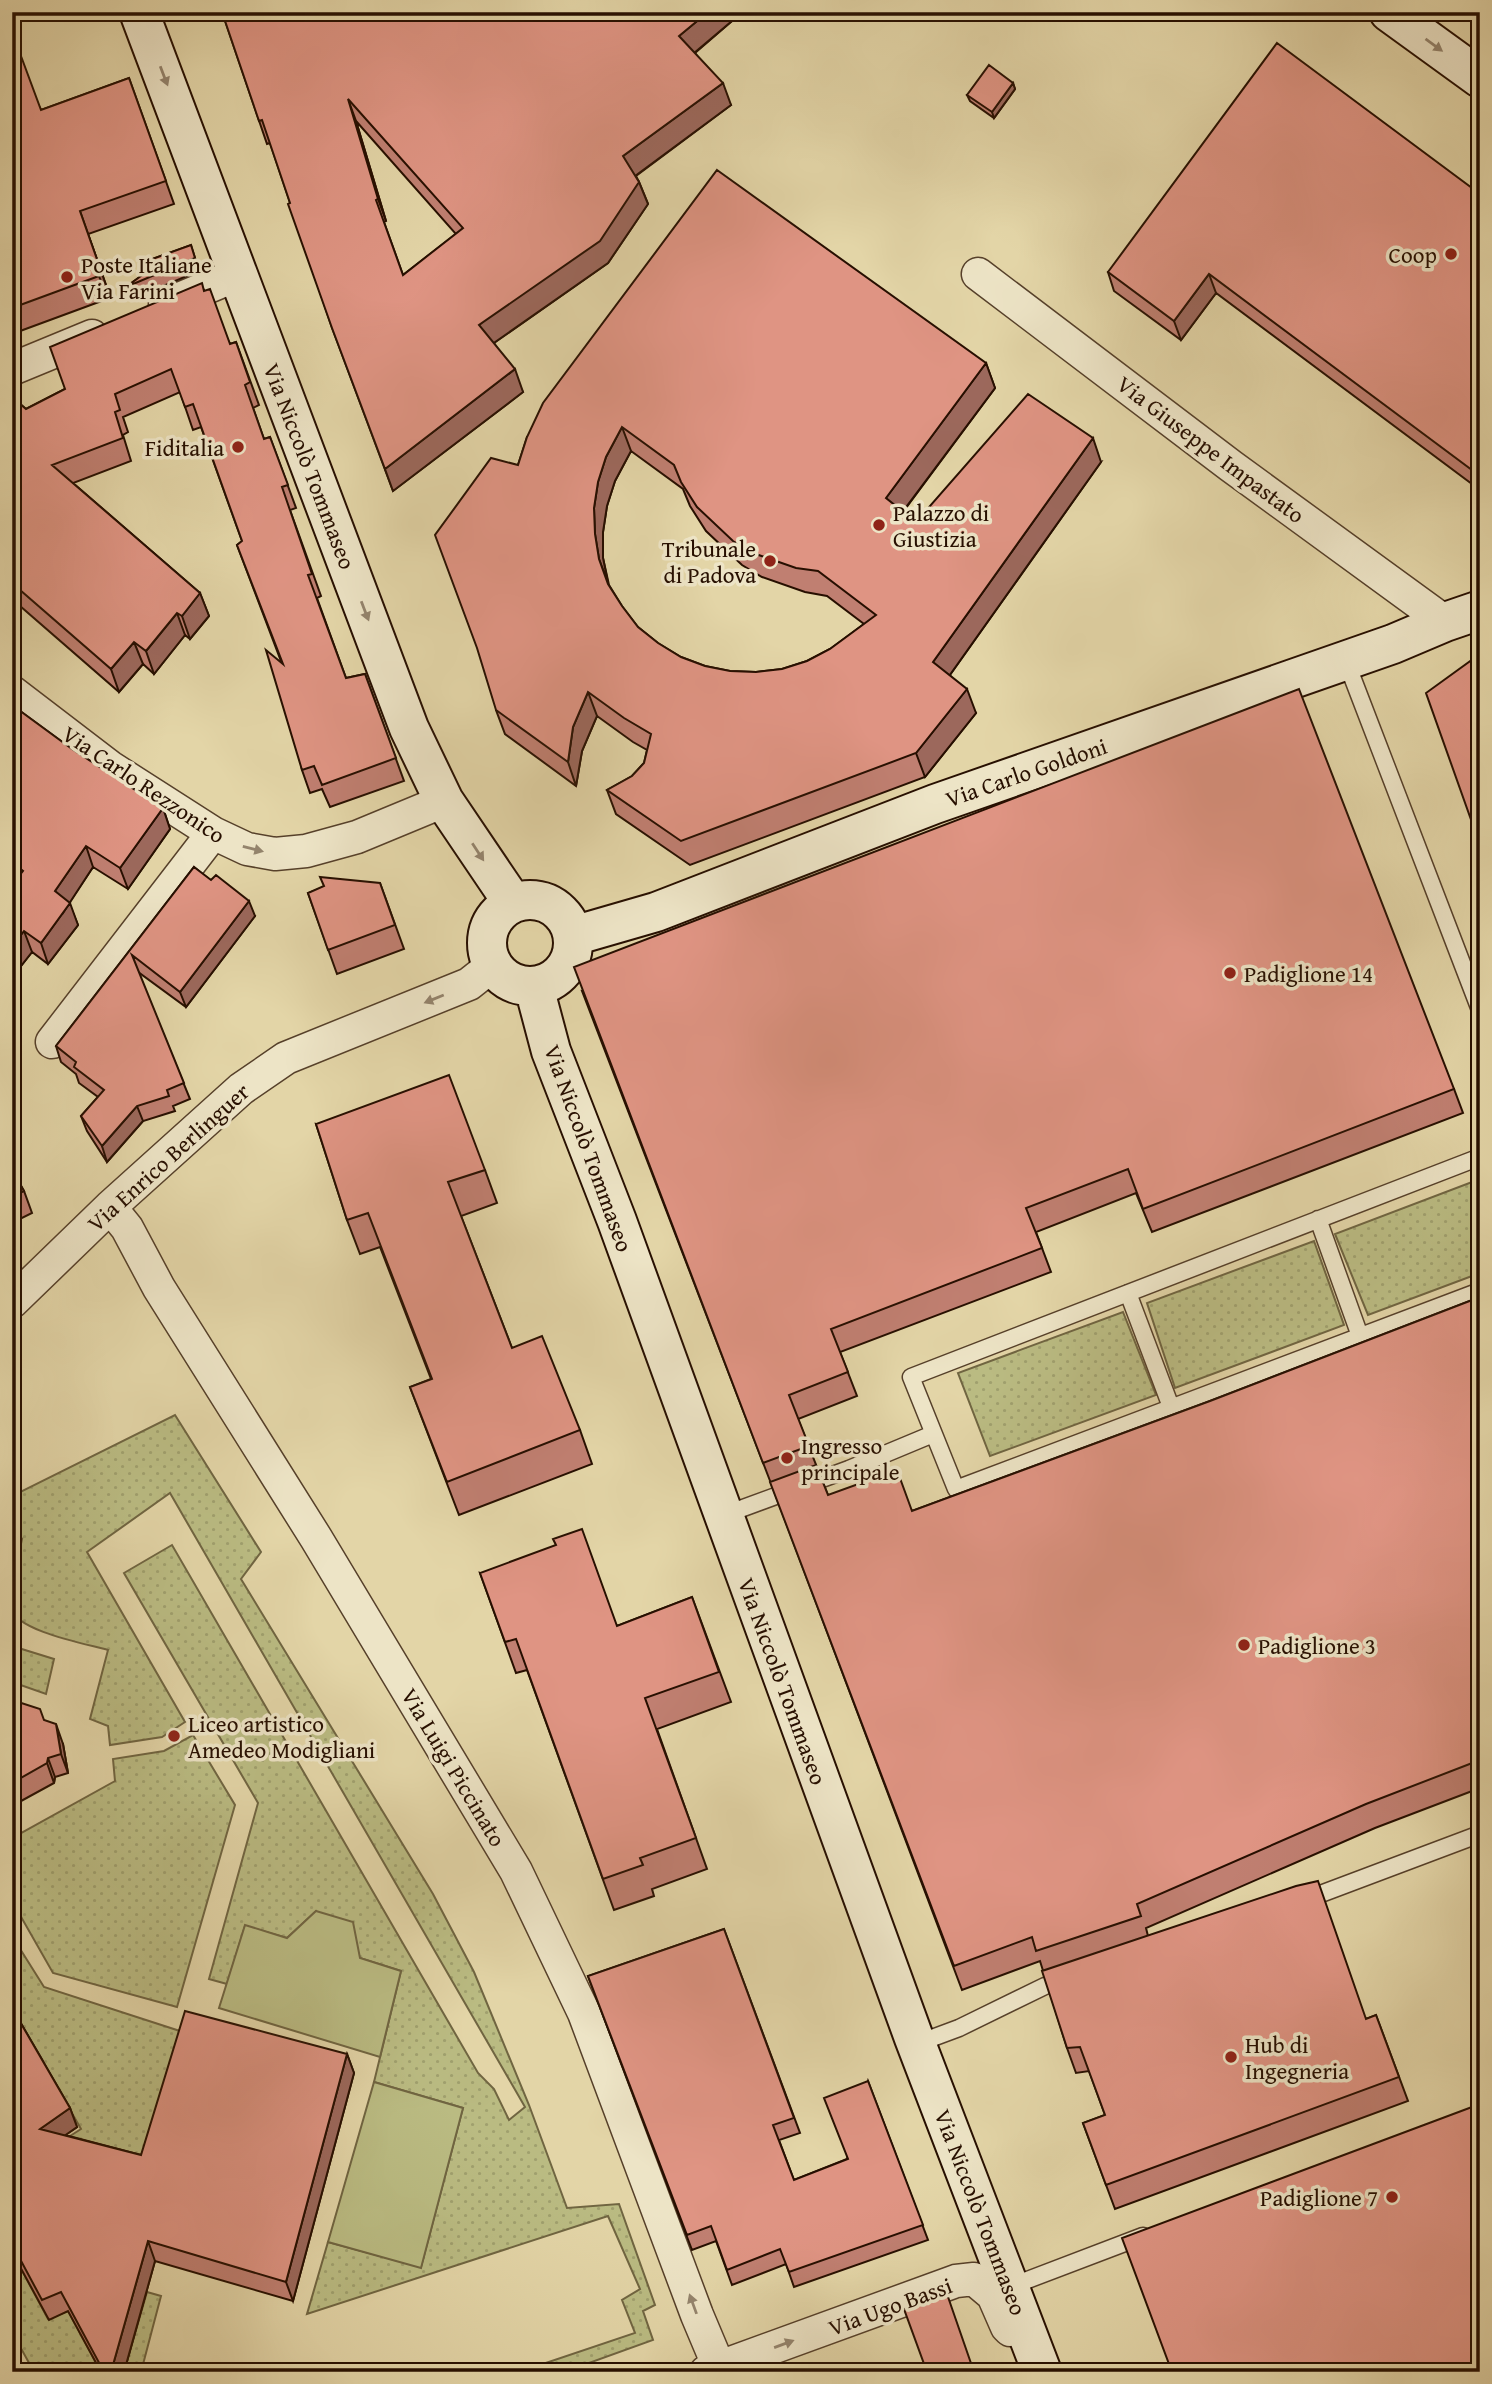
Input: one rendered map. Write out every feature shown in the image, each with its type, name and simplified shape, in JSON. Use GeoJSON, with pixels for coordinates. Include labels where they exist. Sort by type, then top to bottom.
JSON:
{"type":"FeatureCollection","features":[{"type":"Feature","properties":{"kind":"street","name":"Via Niccolò Tommaseo"},"geometry":{"type":"LineString","coordinates":[[139,12],[409,728],[444,801],[513,903]]}},
{"type":"Feature","properties":{"kind":"street"},"geometry":{"type":"LineString","coordinates":[[1389,12],[1480,78]]}},
{"type":"Feature","properties":{"kind":"street"},"geometry":{"type":"LineString","coordinates":[[12,369],[239,274]]}},
{"type":"Feature","properties":{"kind":"street","name":"Via Giuseppe Impastato"},"geometry":{"type":"LineString","coordinates":[[978,274],[1198,453],[1463,616]]}},
{"type":"Feature","properties":{"kind":"street","name":"Via Carlo Goldoni"},"geometry":{"type":"LineString","coordinates":[[573,936],[656,912],[935,804],[1346,661],[1463,616]]}},
{"type":"Feature","properties":{"kind":"street","name":"Via Carlo Rezzonico"},"geometry":{"type":"LineString","coordinates":[[12,692],[110,767],[213,833],[247,849],[275,854],[306,851],[357,836],[444,801]]}},
{"type":"Feature","properties":{"kind":"street"},"geometry":{"type":"LineString","coordinates":[[52,1042],[213,833]]}},
{"type":"Feature","properties":{"kind":"street"},"geometry":{"type":"LineString","coordinates":[[536,900],[551,905],[568,921],[573,936],[569,964],[548,984],[534,987],[517,985],[503,978],[487,952],[492,922],[501,911],[513,903],[536,900]]}},
{"type":"Feature","properties":{"kind":"street","name":"Via Enrico Berlinguer"},"geometry":{"type":"LineString","coordinates":[[12,1302],[206,1117],[240,1089],[286,1058],[469,984],[493,965]]}},
{"type":"Feature","properties":{"kind":"street","name":"Via Niccolò Tommaseo"},"geometry":{"type":"LineString","coordinates":[[534,987],[551,1051],[622,1234],[916,2044],[1037,2360]]}},
{"type":"Feature","properties":{"kind":"street","name":"Via Luigi Piccinato"},"geometry":{"type":"LineString","coordinates":[[110,1207],[127,1228],[159,1288],[316,1538],[516,1871],[584,2013],[653,2193],[715,2370]]}},
{"type":"Feature","properties":{"kind":"street","name":"Via Ugo Bassi"},"geometry":{"type":"LineString","coordinates":[[715,2370],[956,2281],[974,2279],[993,2295],[1007,2327],[1037,2360]]}},
{"type":"Feature","properties":{"kind":"lane"},"geometry":{"type":"LineString","coordinates":[[1346,661],[1480,1010]]}},
{"type":"Feature","properties":{"kind":"lane"},"geometry":{"type":"LineString","coordinates":[[1480,1157],[911,1377],[956,1489],[1480,1291]]}},
{"type":"Feature","properties":{"kind":"lane"},"geometry":{"type":"LineString","coordinates":[[1318,1219],[1360,1336]]}},
{"type":"Feature","properties":{"kind":"lane"},"geometry":{"type":"LineString","coordinates":[[1128,1293],[1171,1408]]}},
{"type":"Feature","properties":{"kind":"lane"},"geometry":{"type":"LineString","coordinates":[[723,1516],[933,1434]]}},
{"type":"Feature","properties":{"kind":"lane"},"geometry":{"type":"LineString","coordinates":[[1292,1904],[1480,1834]]}},
{"type":"Feature","properties":{"kind":"lane"},"geometry":{"type":"LineString","coordinates":[[916,2044],[959,2028],[1045,1986],[1084,1973]]}},
{"type":"Feature","properties":{"kind":"lane"},"geometry":{"type":"LineString","coordinates":[[1009,2287],[1159,2230]]}},
{"type":"Feature","properties":{"kind":"green space"},"geometry":{"type":"Polygon","coordinates":[[[1480,1179],[1480,1273],[1368,1315],[1335,1234],[1480,1179]]]}},
{"type":"Feature","properties":{"kind":"green space"},"geometry":{"type":"Polygon","coordinates":[[[1314,1241],[1344,1325],[1175,1388],[1147,1303],[1314,1241]]]}},
{"type":"Feature","properties":{"kind":"green space"},"geometry":{"type":"Polygon","coordinates":[[[1123,1312],[1156,1395],[990,1456],[958,1373],[1123,1312]]]}},
{"type":"Feature","properties":{"kind":"green space"},"geometry":{"type":"Polygon","coordinates":[[[175,1415],[261,1552],[241,1579],[433,1894],[474,1972],[529,2105],[567,2208],[619,2204],[655,2305],[643,2311],[653,2340],[564,2372],[519,2372],[635,2333],[622,2300],[640,2289],[608,2216],[307,2314],[328,2242],[421,2267],[463,2108],[374,2082],[401,1971],[360,1958],[316,1911],[287,1938],[245,1926],[227,1984],[209,1979],[258,1803],[124,1573],[172,1545],[478,2073],[494,2089],[509,2120],[525,2107],[170,1493],[87,1552],[185,1722],[162,1737],[110,1745],[108,1726],[90,1719],[108,1650],[39,1630],[16,1617],[11,1601],[22,1539],[12,1544],[12,1496],[175,1415]]]}},
{"type":"Feature","properties":{"kind":"green space"},"geometry":{"type":"Polygon","coordinates":[[[12,1646],[54,1659],[46,1694],[12,1682],[12,1646]]]}},
{"type":"Feature","properties":{"kind":"green space"},"geometry":{"type":"Polygon","coordinates":[[[193,1735],[235,1805],[177,2007],[53,1973],[12,1901],[12,1838],[115,1781],[113,1759],[164,1751],[193,1735]]]}},
{"type":"Feature","properties":{"kind":"green space"},"geometry":{"type":"Polygon","coordinates":[[[316,1911],[353,1922],[360,1958],[401,1971],[380,2057],[219,2008],[245,1925],[287,1938],[316,1911]]]}},
{"type":"Feature","properties":{"kind":"green space"},"geometry":{"type":"Polygon","coordinates":[[[12,1936],[44,1987],[186,2033],[147,2171],[67,2138],[81,2129],[50,2075],[21,2076],[43,2061],[12,2008],[12,1936]]]}},
{"type":"Feature","properties":{"kind":"green space"},"geometry":{"type":"Polygon","coordinates":[[[374,2082],[463,2108],[421,2268],[328,2242],[374,2082]]]}},
{"type":"Feature","properties":{"kind":"green space"},"geometry":{"type":"Polygon","coordinates":[[[12,2252],[48,2319],[68,2311],[101,2372],[34,2372],[12,2332],[12,2252]]]}},
{"type":"Feature","properties":{"kind":"green space"},"geometry":{"type":"Polygon","coordinates":[[[147,2292],[161,2296],[141,2372],[124,2372],[147,2292]]]}},
{"type":"Feature","properties":{"kind":"building"},"geometry":{"type":"Polygon","coordinates":[[[222,12],[708,12],[679,36],[723,83],[623,156],[639,182],[600,241],[479,325],[515,369],[385,469],[288,204],[290,203],[262,120],[259,121],[222,12]],[[348,99],[378,199],[376,200],[403,275],[463,228],[348,99]]]}},
{"type":"Feature","properties":{"kind":"building"},"geometry":{"type":"Polygon","coordinates":[[[1277,43],[1480,194],[1480,476],[1209,274],[1174,321],[1108,272],[1277,43]]]}},
{"type":"Feature","properties":{"kind":"building"},"geometry":{"type":"Polygon","coordinates":[[[18,48],[41,110],[129,78],[166,181],[80,211],[99,265],[99,276],[12,308],[12,51],[18,48]]]}},
{"type":"Feature","properties":{"kind":"building"},"geometry":{"type":"Polygon","coordinates":[[[989,65],[1013,83],[992,112],[967,95],[989,65]]]}},
{"type":"Feature","properties":{"kind":"building","name":"Palazzo di Giustizia"},"geometry":{"type":"Polygon","coordinates":[[[717,170],[986,363],[886,498],[916,522],[1028,394],[1093,438],[933,662],[967,689],[916,753],[681,841],[607,790],[632,776],[644,763],[651,734],[588,692],[573,727],[568,762],[496,710],[477,648],[435,535],[491,458],[518,465],[527,437],[543,403],[717,170]],[[622,427],[606,457],[594,508],[599,559],[608,584],[638,627],[658,643],[681,657],[705,666],[730,671],[782,669],[807,661],[830,649],[876,615],[818,571],[796,568],[753,553],[733,541],[697,507],[674,465],[622,427]]]}},
{"type":"Feature","properties":{"kind":"building"},"geometry":{"type":"Polygon","coordinates":[[[191,245],[195,258],[126,287],[149,270],[144,262],[191,245]]]}},
{"type":"Feature","properties":{"kind":"building"},"geometry":{"type":"Polygon","coordinates":[[[202,283],[204,291],[210,289],[230,344],[236,342],[250,382],[245,385],[264,439],[270,437],[288,485],[282,487],[312,574],[308,575],[346,678],[365,674],[396,758],[322,785],[314,766],[302,770],[266,650],[283,664],[237,545],[242,541],[193,404],[185,407],[171,369],[115,394],[120,410],[115,412],[123,438],[52,465],[200,593],[182,616],[177,613],[146,651],[134,642],[111,669],[12,583],[12,397],[26,409],[65,389],[50,347],[202,283]]]}},
{"type":"Feature","properties":{"kind":"building"},"geometry":{"type":"Polygon","coordinates":[[[1480,654],[1480,845],[1426,693],[1480,654]]]}},
{"type":"Feature","properties":{"kind":"building"},"geometry":{"type":"Polygon","coordinates":[[[1299,689],[1454,1089],[1143,1209],[1128,1169],[1026,1208],[1042,1248],[831,1329],[848,1372],[789,1395],[809,1446],[763,1463],[574,967],[1299,689]]]}},
{"type":"Feature","properties":{"kind":"building"},"geometry":{"type":"Polygon","coordinates":[[[12,705],[72,749],[163,808],[120,868],[86,846],[55,891],[70,903],[41,943],[24,931],[13,945],[12,885],[23,871],[12,862],[12,705]]]}},
{"type":"Feature","properties":{"kind":"building"},"geometry":{"type":"Polygon","coordinates":[[[194,867],[211,880],[216,875],[249,901],[180,992],[132,955],[184,1083],[167,1090],[169,1096],[137,1106],[102,1146],[81,1116],[104,1090],[74,1067],[76,1062],[56,1046],[194,867]]]}},
{"type":"Feature","properties":{"kind":"building"},"geometry":{"type":"Polygon","coordinates":[[[320,877],[380,883],[395,925],[328,950],[308,893],[324,886],[320,877]]]}},
{"type":"Feature","properties":{"kind":"building"},"geometry":{"type":"Polygon","coordinates":[[[449,1075],[485,1170],[448,1182],[512,1348],[542,1336],[580,1430],[447,1482],[410,1387],[432,1379],[368,1213],[347,1220],[316,1124],[449,1075]]]}},
{"type":"Feature","properties":{"kind":"building"},"geometry":{"type":"Polygon","coordinates":[[[12,1170],[24,1191],[12,1197],[12,1170]]]}},
{"type":"Feature","properties":{"kind":"building"},"geometry":{"type":"Polygon","coordinates":[[[1480,1297],[1480,1760],[1366,1804],[1137,1904],[1141,1916],[1036,1951],[1032,1937],[954,1966],[770,1482],[816,1465],[828,1495],[897,1470],[912,1511],[1210,1401],[1480,1297]]]}},
{"type":"Feature","properties":{"kind":"building"},"geometry":{"type":"Polygon","coordinates":[[[582,1529],[617,1626],[692,1597],[719,1672],[645,1698],[696,1838],[640,1858],[643,1865],[603,1879],[516,1639],[505,1642],[480,1573],[556,1545],[553,1539],[582,1529]]]}},
{"type":"Feature","properties":{"kind":"building"},"geometry":{"type":"Polygon","coordinates":[[[12,1700],[40,1709],[44,1720],[56,1724],[61,1754],[48,1758],[47,1763],[12,1783],[12,1700]]]}},
{"type":"Feature","properties":{"kind":"building","name":"Hub di Ingegneria"},"geometry":{"type":"Polygon","coordinates":[[[1318,1881],[1366,2019],[1376,2015],[1399,2077],[1106,2185],[1083,2123],[1105,2115],[1080,2047],[1067,2048],[1042,1971],[1318,1881]]]}},
{"type":"Feature","properties":{"kind":"building"},"geometry":{"type":"Polygon","coordinates":[[[724,1929],[794,2118],[773,2125],[794,2180],[848,2159],[824,2098],[868,2081],[923,2225],[789,2272],[780,2249],[727,2270],[711,2226],[687,2235],[588,1976],[724,1929]]]}},
{"type":"Feature","properties":{"kind":"building"},"geometry":{"type":"Polygon","coordinates":[[[12,2008],[70,2108],[40,2129],[141,2155],[185,2011],[347,2054],[286,2282],[148,2241],[111,2372],[104,2372],[61,2292],[42,2300],[12,2244],[12,2008]]]}},
{"type":"Feature","properties":{"kind":"building","name":"Padiglione 7"},"geometry":{"type":"Polygon","coordinates":[[[1480,2104],[1480,2372],[1172,2372],[1122,2238],[1480,2104]]]}},
{"type":"Feature","properties":{"kind":"building"},"geometry":{"type":"Polygon","coordinates":[[[947,2294],[974,2372],[927,2372],[904,2309],[947,2294]]]}},
{"type":"Feature","properties":{"kind":"place","name":"Coop"},"geometry":{"type":"Point","coordinates":[1451,254]}},
{"type":"Feature","properties":{"kind":"place","name":"Poste Italiane Via Farini"},"geometry":{"type":"Point","coordinates":[67,277]}},
{"type":"Feature","properties":{"kind":"place","name":"Fiditalia"},"geometry":{"type":"Point","coordinates":[238,447]}},
{"type":"Feature","properties":{"kind":"place","name":"Palazzo di Giustizia"},"geometry":{"type":"Point","coordinates":[879,525]}},
{"type":"Feature","properties":{"kind":"place","name":"Tribunale di Padova"},"geometry":{"type":"Point","coordinates":[770,561]}},
{"type":"Feature","properties":{"kind":"place","name":"Padiglione 14"},"geometry":{"type":"Point","coordinates":[1230,973]}},
{"type":"Feature","properties":{"kind":"place","name":"Ingresso principale"},"geometry":{"type":"Point","coordinates":[787,1458]}},
{"type":"Feature","properties":{"kind":"place","name":"Padiglione 3"},"geometry":{"type":"Point","coordinates":[1244,1645]}},
{"type":"Feature","properties":{"kind":"place","name":"Liceo artistico Amedeo Modigliani"},"geometry":{"type":"Point","coordinates":[174,1736]}},
{"type":"Feature","properties":{"kind":"place","name":"Hub di Ingegneria"},"geometry":{"type":"Point","coordinates":[1231,2057]}},
{"type":"Feature","properties":{"kind":"place","name":"Padiglione 7"},"geometry":{"type":"Point","coordinates":[1392,2197]}}]}
